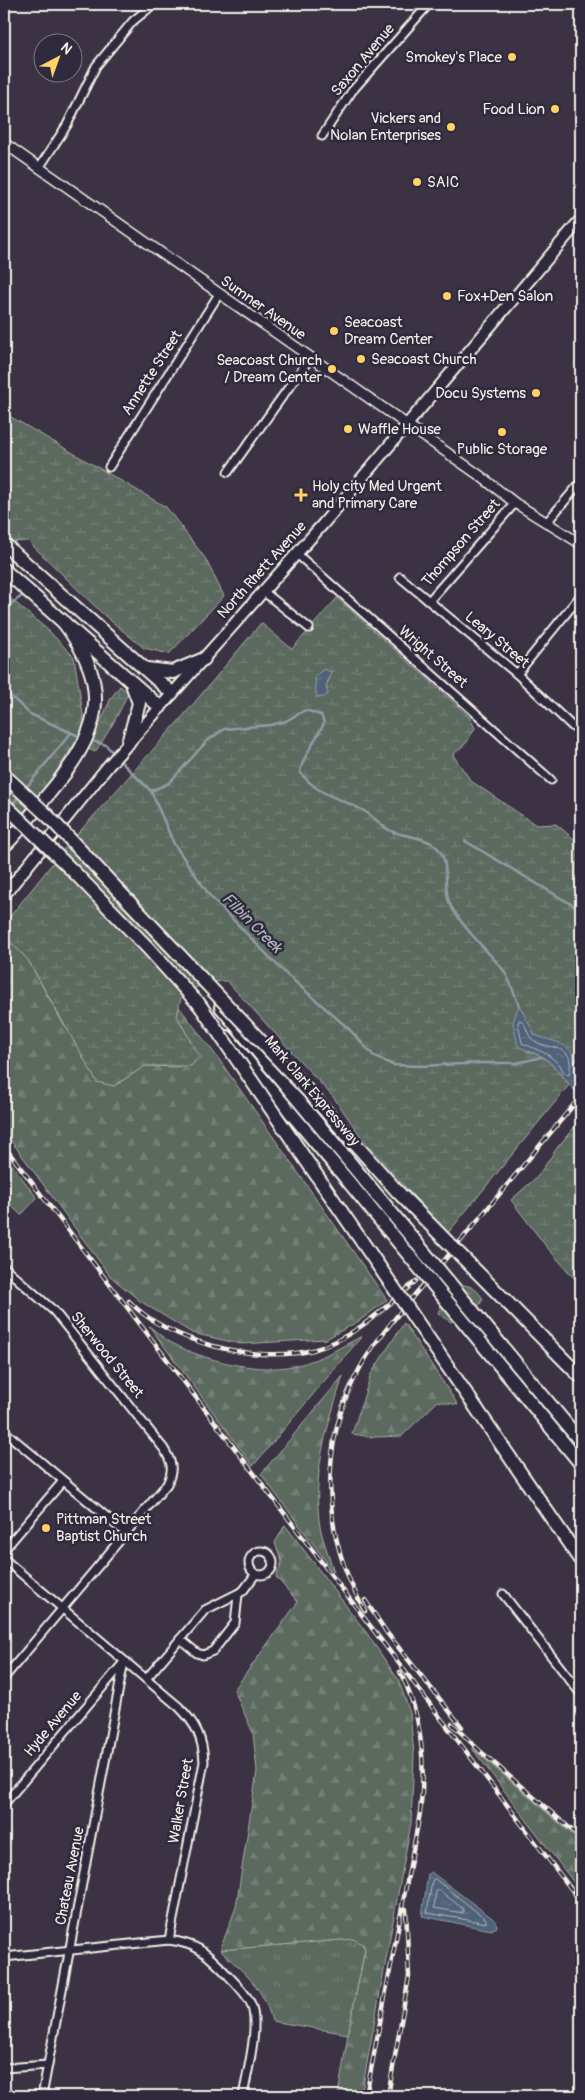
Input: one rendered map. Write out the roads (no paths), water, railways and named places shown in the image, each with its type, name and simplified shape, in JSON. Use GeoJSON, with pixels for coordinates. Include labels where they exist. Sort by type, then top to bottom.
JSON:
{"type":"FeatureCollection","features":[{"type":"Feature","properties":{"kind":"highway"},"geometry":{"type":"LineString","coordinates":[[4,544],[172,693]]}},
{"type":"Feature","properties":{"kind":"highway"},"geometry":{"type":"LineString","coordinates":[[5,571],[62,620],[132,686],[139,703],[128,743]]}},
{"type":"Feature","properties":{"kind":"highway"},"geometry":{"type":"LineString","coordinates":[[4,846],[54,787],[82,749],[93,712],[95,698],[92,675],[76,640],[62,620]]}},
{"type":"Feature","properties":{"kind":"highway"},"geometry":{"type":"LineString","coordinates":[[145,668],[173,672],[204,658]]}},
{"type":"Feature","properties":{"kind":"highway"},"geometry":{"type":"LineString","coordinates":[[124,678],[160,707]]}},
{"type":"Feature","properties":{"kind":"highway","name":"Mark Clark Expressway"},"geometry":{"type":"LineString","coordinates":[[4,774],[48,816],[182,958],[581,1442]]}},
{"type":"Feature","properties":{"kind":"highway","name":"Mark Clark Expressway"},"geometry":{"type":"LineString","coordinates":[[4,805],[148,948],[196,1002],[318,1144],[581,1464]]}},
{"type":"Feature","properties":{"kind":"highway"},"geometry":{"type":"LineString","coordinates":[[182,958],[308,1090],[397,1191],[581,1377]]}},
{"type":"Feature","properties":{"kind":"highway"},"geometry":{"type":"LineString","coordinates":[[196,1002],[581,1561]]}},
{"type":"Feature","properties":{"kind":"main road","name":"North Rhett Avenue"},"geometry":{"type":"LineString","coordinates":[[5,891],[109,765],[297,554],[581,219]]}},
{"type":"Feature","properties":{"kind":"street"},"geometry":{"type":"LineString","coordinates":[[38,168],[67,125],[96,66],[133,21],[154,4]]}},
{"type":"Feature","properties":{"kind":"street","name":"Saxon Avenue"},"geometry":{"type":"LineString","coordinates":[[322,136],[352,92],[429,4]]}},
{"type":"Feature","properties":{"kind":"street","name":"Sumner Avenue"},"geometry":{"type":"LineString","coordinates":[[4,143],[479,475],[515,503],[581,544]]}},
{"type":"Feature","properties":{"kind":"street","name":"Annette Street"},"geometry":{"type":"LineString","coordinates":[[109,467],[219,294]]}},
{"type":"Feature","properties":{"kind":"street"},"geometry":{"type":"LineString","coordinates":[[228,472],[310,358]]}},
{"type":"Feature","properties":{"kind":"street"},"geometry":{"type":"LineString","coordinates":[[547,522],[581,482]]}},
{"type":"Feature","properties":{"kind":"street","name":"Thompson Street"},"geometry":{"type":"LineString","coordinates":[[428,601],[515,503]]}},
{"type":"Feature","properties":{"kind":"street","name":"Wright Street"},"geometry":{"type":"LineString","coordinates":[[297,554],[551,780]]}},
{"type":"Feature","properties":{"kind":"street","name":"Leary Street"},"geometry":{"type":"LineString","coordinates":[[400,577],[518,674],[573,728]]}},
{"type":"Feature","properties":{"kind":"street"},"geometry":{"type":"LineString","coordinates":[[264,592],[309,628]]}},
{"type":"Feature","properties":{"kind":"street"},"geometry":{"type":"LineString","coordinates":[[518,674],[581,595]]}},
{"type":"Feature","properties":{"kind":"street","name":"Sherwood Street"},"geometry":{"type":"LineString","coordinates":[[4,1267],[54,1311],[164,1448],[171,1462],[172,1473],[167,1484],[126,1533]]}},
{"type":"Feature","properties":{"kind":"street"},"geometry":{"type":"LineString","coordinates":[[4,1431],[126,1533],[4,1678]]}},
{"type":"Feature","properties":{"kind":"street"},"geometry":{"type":"LineString","coordinates":[[4,1550],[63,1481]]}},
{"type":"Feature","properties":{"kind":"street","name":"Walker Street"},"geometry":{"type":"LineString","coordinates":[[4,1559],[179,1707],[194,1722],[203,1746],[204,1762],[169,1940]]}},
{"type":"Feature","properties":{"kind":"street"},"geometry":{"type":"LineString","coordinates":[[146,1679],[209,1606],[238,1595],[248,1586],[255,1574]]}},
{"type":"Feature","properties":{"kind":"street"},"geometry":{"type":"LineString","coordinates":[[503,1594],[581,1694]]}},
{"type":"Feature","properties":{"kind":"street"},"geometry":{"type":"LineString","coordinates":[[180,1639],[197,1654],[209,1654],[214,1651],[234,1623],[238,1595]]}},
{"type":"Feature","properties":{"kind":"street","name":"Hyde Avenue"},"geometry":{"type":"LineString","coordinates":[[4,1804],[124,1661]]}},
{"type":"Feature","properties":{"kind":"street","name":"Chateau Avenue"},"geometry":{"type":"LineString","coordinates":[[42,2096],[124,1661]]}},
{"type":"Feature","properties":{"kind":"street"},"geometry":{"type":"LineString","coordinates":[[4,1957],[70,1952],[169,1940],[191,1943],[202,1949],[229,1976],[252,2007],[254,2028],[243,2096]]}},
{"type":"Feature","properties":{"kind":"street"},"geometry":{"type":"LineString","coordinates":[[4,2068],[48,2065]]}},
{"type":"Feature","properties":{"kind":"water"},"geometry":{"type":"Polygon","coordinates":[[[324,669],[331,672],[326,686],[328,694],[318,698],[315,676],[324,669]]]}},
{"type":"Feature","properties":{"kind":"water"},"geometry":{"type":"Polygon","coordinates":[[[519,1005],[535,1035],[560,1043],[570,1050],[575,1063],[575,1074],[581,1098],[548,1061],[540,1055],[518,1046],[513,1022],[519,1005]]]}},
{"type":"Feature","properties":{"kind":"water"},"geometry":{"type":"Polygon","coordinates":[[[431,1872],[496,1921],[497,1927],[491,1930],[422,1916],[428,1874],[431,1872]]]}},
{"type":"Feature","properties":{"kind":"waterway"},"geometry":{"type":"LineString","coordinates":[[4,609],[22,596]]}},
{"type":"Feature","properties":{"kind":"waterway","name":"Filbin Creek"},"geometry":{"type":"LineString","coordinates":[[4,690],[30,714],[81,737]]}},
{"type":"Feature","properties":{"kind":"waterway"},"geometry":{"type":"LineString","coordinates":[[151,791],[169,783],[207,741],[224,729],[271,725],[286,721],[305,710],[321,715],[324,723],[304,759],[300,772],[314,786],[364,811],[391,831],[425,840],[440,850],[445,864],[447,895],[453,910],[465,927],[501,967],[510,981],[519,1005]]}},
{"type":"Feature","properties":{"kind":"waterway"},"geometry":{"type":"LineString","coordinates":[[25,789],[70,734]]}},
{"type":"Feature","properties":{"kind":"waterway","name":"Filbin Creek"},"geometry":{"type":"LineString","coordinates":[[89,740],[106,745],[114,754]]}},
{"type":"Feature","properties":{"kind":"waterway","name":"Filbin Creek"},"geometry":{"type":"LineString","coordinates":[[117,758],[151,791],[174,844],[210,896],[285,973],[349,1029],[374,1056],[393,1065],[420,1066],[517,1063],[542,1057]]}},
{"type":"Feature","properties":{"kind":"waterway"},"geometry":{"type":"LineString","coordinates":[[11,806],[20,795]]}},
{"type":"Feature","properties":{"kind":"waterway"},"geometry":{"type":"LineString","coordinates":[[465,841],[581,910]]}},
{"type":"Feature","properties":{"kind":"waterway"},"geometry":{"type":"LineString","coordinates":[[575,1062],[581,1054]]}},
{"type":"Feature","properties":{"kind":"railway"},"geometry":{"type":"LineString","coordinates":[[365,1611],[349,1579],[338,1546],[332,1512],[330,1478],[334,1443],[342,1410],[355,1378],[373,1347],[392,1322],[581,1096]]}},
{"type":"Feature","properties":{"kind":"railway"},"geometry":{"type":"LineString","coordinates":[[4,1146],[581,1902]]}},
{"type":"Feature","properties":{"kind":"railway"},"geometry":{"type":"LineString","coordinates":[[129,1301],[146,1316],[190,1339],[241,1352],[291,1354],[313,1350],[342,1338],[368,1321],[416,1281]]}},
{"type":"Feature","properties":{"kind":"railway"},"geometry":{"type":"LineString","coordinates":[[365,1600],[387,1633],[462,1727]]}},
{"type":"Feature","properties":{"kind":"railway"},"geometry":{"type":"LineString","coordinates":[[366,2096],[422,1795],[423,1777],[418,1723],[414,1706],[400,1672]]}},
{"type":"Feature","properties":{"kind":"railway"},"geometry":{"type":"LineString","coordinates":[[452,1724],[480,1751],[581,1838]]}},
{"type":"Feature","properties":{"kind":"railway"},"geometry":{"type":"LineString","coordinates":[[388,2096],[409,1976],[406,1909]]}},
{"type":"Feature","properties":{"kind":"place","name":"Smokey's Place"},"geometry":{"type":"Point","coordinates":[512,57]}},
{"type":"Feature","properties":{"kind":"place","name":"Food Lion"},"geometry":{"type":"Point","coordinates":[555,109]}},
{"type":"Feature","properties":{"kind":"place","name":"Vickers and Nolan Enterprises"},"geometry":{"type":"Point","coordinates":[451,127]}},
{"type":"Feature","properties":{"kind":"place","name":"SAIC"},"geometry":{"type":"Point","coordinates":[417,182]}},
{"type":"Feature","properties":{"kind":"place","name":"Fox+Den Salon"},"geometry":{"type":"Point","coordinates":[447,296]}},
{"type":"Feature","properties":{"kind":"place","name":"Seacoast Dream Center"},"geometry":{"type":"Point","coordinates":[334,331]}},
{"type":"Feature","properties":{"kind":"place","name":"Seacoast Church"},"geometry":{"type":"Point","coordinates":[361,359]}},
{"type":"Feature","properties":{"kind":"place","name":"Seacoast Church / Dream Center"},"geometry":{"type":"Point","coordinates":[332,369]}},
{"type":"Feature","properties":{"kind":"place","name":"Docu Systems"},"geometry":{"type":"Point","coordinates":[536,393]}},
{"type":"Feature","properties":{"kind":"place","name":"Waffle House"},"geometry":{"type":"Point","coordinates":[348,429]}},
{"type":"Feature","properties":{"kind":"place","name":"Public Storage"},"geometry":{"type":"Point","coordinates":[502,432]}},
{"type":"Feature","properties":{"kind":"place","name":"Holy city Med Urgent and Primary Care"},"geometry":{"type":"Point","coordinates":[301,495]}},
{"type":"Feature","properties":{"kind":"place","name":"Pittman Street Baptist Church"},"geometry":{"type":"Point","coordinates":[46,1528]}}]}
